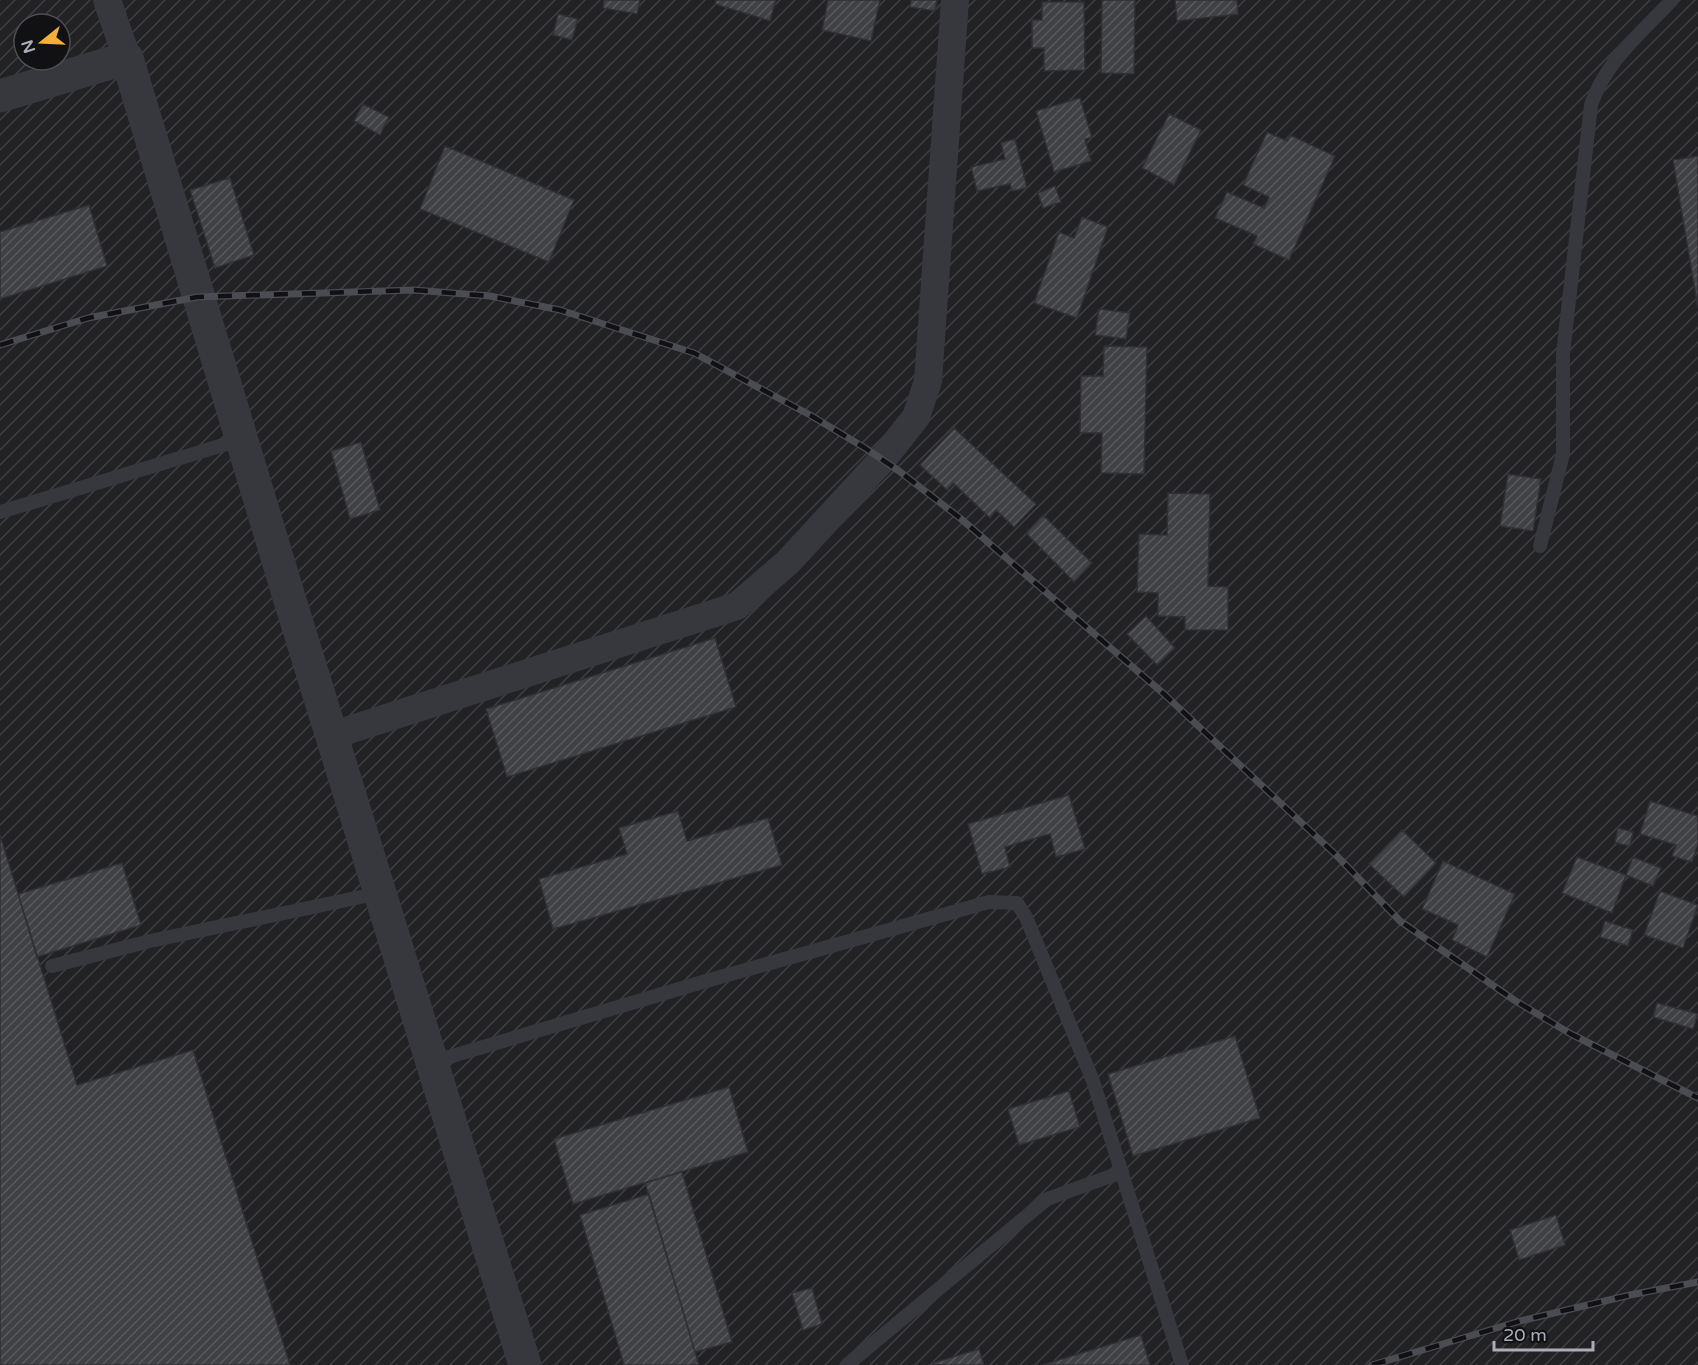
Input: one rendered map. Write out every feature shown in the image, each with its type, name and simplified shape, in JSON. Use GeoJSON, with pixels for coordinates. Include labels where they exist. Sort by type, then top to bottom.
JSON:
{"type":"FeatureCollection","features":[{"type":"Feature","properties":{"kind":"street"},"geometry":{"type":"LineString","coordinates":[[107,0],[127,58],[240,440],[382,893],[525,1365]]}},
{"type":"Feature","properties":{"kind":"street"},"geometry":{"type":"LineString","coordinates":[[333,735],[737,606],[788,562],[882,460],[916,417],[928,381],[956,0]]}},
{"type":"Feature","properties":{"kind":"street"},"geometry":{"type":"LineString","coordinates":[[0,96],[127,58]]}},
{"type":"Feature","properties":{"kind":"lane"},"geometry":{"type":"LineString","coordinates":[[1540,546],[1563,454],[1563,354],[1591,105],[1597,86],[1612,64],[1672,0]]}},
{"type":"Feature","properties":{"kind":"lane"},"geometry":{"type":"LineString","coordinates":[[0,512],[240,440]]}},
{"type":"Feature","properties":{"kind":"lane"},"geometry":{"type":"LineString","coordinates":[[52,966],[150,941],[382,893]]}},
{"type":"Feature","properties":{"kind":"lane"},"geometry":{"type":"LineString","coordinates":[[432,1062],[706,981],[989,902],[1017,903],[1026,917],[1094,1081],[1182,1365]]}},
{"type":"Feature","properties":{"kind":"lane"},"geometry":{"type":"LineString","coordinates":[[847,1365],[1047,1199],[1122,1172]]}},
{"type":"Feature","properties":{"kind":"shaded area"},"geometry":{"type":"Polygon","coordinates":[[[0,0],[1698,0],[1698,1365],[0,1365],[0,0]]]}},
{"type":"Feature","properties":{"kind":"building"},"geometry":{"type":"Polygon","coordinates":[[[604,0],[640,0],[637,14],[603,8],[604,0]]]}},
{"type":"Feature","properties":{"kind":"building"},"geometry":{"type":"Polygon","coordinates":[[[716,0],[776,0],[770,21],[715,4],[716,0]]]}},
{"type":"Feature","properties":{"kind":"building"},"geometry":{"type":"Polygon","coordinates":[[[828,0],[880,0],[871,41],[822,30],[828,0]]]}},
{"type":"Feature","properties":{"kind":"building"},"geometry":{"type":"Polygon","coordinates":[[[911,0],[937,0],[935,11],[910,7],[911,0]]]}},
{"type":"Feature","properties":{"kind":"building"},"geometry":{"type":"Polygon","coordinates":[[[1102,0],[1135,0],[1134,74],[1101,73],[1102,0]]]}},
{"type":"Feature","properties":{"kind":"building"},"geometry":{"type":"Polygon","coordinates":[[[1175,0],[1237,0],[1238,14],[1177,21],[1175,0]]]}},
{"type":"Feature","properties":{"kind":"building"},"geometry":{"type":"Polygon","coordinates":[[[1042,2],[1084,2],[1085,70],[1044,71],[1044,48],[1032,48],[1032,20],[1042,20],[1042,2]]]}},
{"type":"Feature","properties":{"kind":"building"},"geometry":{"type":"Polygon","coordinates":[[[558,14],[578,19],[572,40],[553,35],[558,14]]]}},
{"type":"Feature","properties":{"kind":"building"},"geometry":{"type":"Polygon","coordinates":[[[1080,98],[1092,138],[1085,139],[1091,161],[1054,172],[1036,111],[1080,98]]]}},
{"type":"Feature","properties":{"kind":"building"},"geometry":{"type":"Polygon","coordinates":[[[363,104],[389,117],[380,135],[354,121],[363,104]]]}},
{"type":"Feature","properties":{"kind":"building"},"geometry":{"type":"Polygon","coordinates":[[[1169,114],[1201,130],[1174,185],[1142,168],[1169,114]]]}},
{"type":"Feature","properties":{"kind":"building"},"geometry":{"type":"Polygon","coordinates":[[[1267,132],[1287,141],[1290,135],[1335,156],[1289,260],[1253,244],[1257,236],[1215,218],[1227,192],[1264,208],[1269,197],[1243,185],[1267,132]]]}},
{"type":"Feature","properties":{"kind":"building"},"geometry":{"type":"Polygon","coordinates":[[[1015,139],[1027,188],[1012,191],[1010,184],[977,191],[971,167],[1005,159],[1001,143],[1015,139]]]}},
{"type":"Feature","properties":{"kind":"building"},"geometry":{"type":"Polygon","coordinates":[[[445,146],[574,200],[549,262],[420,209],[445,146]]]}},
{"type":"Feature","properties":{"kind":"building"},"geometry":{"type":"Polygon","coordinates":[[[1698,156],[1698,308],[1673,160],[1698,156]]]}},
{"type":"Feature","properties":{"kind":"building"},"geometry":{"type":"Polygon","coordinates":[[[230,178],[254,255],[215,268],[190,190],[230,178]]]}},
{"type":"Feature","properties":{"kind":"building"},"geometry":{"type":"Polygon","coordinates":[[[1055,186],[1061,202],[1043,208],[1038,193],[1055,186]]]}},
{"type":"Feature","properties":{"kind":"building"},"geometry":{"type":"Polygon","coordinates":[[[89,205],[107,266],[0,299],[0,232],[89,205]]]}},
{"type":"Feature","properties":{"kind":"building"},"geometry":{"type":"Polygon","coordinates":[[[1082,217],[1108,227],[1077,318],[1034,303],[1059,232],[1074,238],[1082,217]]]}},
{"type":"Feature","properties":{"kind":"building"},"geometry":{"type":"Polygon","coordinates":[[[1099,309],[1130,313],[1126,339],[1095,335],[1099,309]]]}},
{"type":"Feature","properties":{"kind":"building"},"geometry":{"type":"Polygon","coordinates":[[[1104,346],[1147,347],[1144,474],[1101,473],[1102,433],[1080,433],[1081,376],[1103,376],[1104,346]]]}},
{"type":"Feature","properties":{"kind":"building"},"geometry":{"type":"Polygon","coordinates":[[[954,428],[1036,504],[1014,527],[996,510],[990,518],[953,483],[947,490],[920,465],[954,428]]]}},
{"type":"Feature","properties":{"kind":"building"},"geometry":{"type":"Polygon","coordinates":[[[361,442],[380,510],[350,519],[331,451],[361,442]]]}},
{"type":"Feature","properties":{"kind":"building"},"geometry":{"type":"Polygon","coordinates":[[[1508,474],[1541,479],[1533,531],[1500,526],[1508,474]]]}},
{"type":"Feature","properties":{"kind":"building"},"geometry":{"type":"Polygon","coordinates":[[[1168,493],[1210,494],[1208,586],[1228,587],[1228,630],[1185,630],[1185,617],[1158,616],[1158,593],[1137,592],[1139,534],[1167,535],[1168,493]]]}},
{"type":"Feature","properties":{"kind":"building"},"geometry":{"type":"Polygon","coordinates":[[[1043,515],[1092,563],[1074,582],[1026,533],[1043,515]]]}},
{"type":"Feature","properties":{"kind":"building"},"geometry":{"type":"Polygon","coordinates":[[[1146,616],[1175,648],[1157,665],[1127,634],[1146,616]]]}},
{"type":"Feature","properties":{"kind":"building"},"geometry":{"type":"Polygon","coordinates":[[[715,638],[736,707],[507,777],[486,709],[715,638]]]}},
{"type":"Feature","properties":{"kind":"building"},"geometry":{"type":"Polygon","coordinates":[[[1069,795],[1085,849],[1056,857],[1050,834],[1005,847],[1010,867],[982,874],[968,824],[1069,795]]]}},
{"type":"Feature","properties":{"kind":"building"},"geometry":{"type":"Polygon","coordinates":[[[1650,801],[1698,816],[1698,844],[1692,862],[1672,856],[1676,845],[1640,834],[1650,801]]]}},
{"type":"Feature","properties":{"kind":"building"},"geometry":{"type":"Polygon","coordinates":[[[678,811],[687,841],[768,818],[782,865],[553,929],[539,879],[627,854],[619,828],[678,811]]]}},
{"type":"Feature","properties":{"kind":"building"},"geometry":{"type":"Polygon","coordinates":[[[1618,828],[1633,832],[1630,846],[1615,843],[1618,828]]]}},
{"type":"Feature","properties":{"kind":"building"},"geometry":{"type":"Polygon","coordinates":[[[1402,830],[1436,863],[1404,897],[1369,864],[1402,830]]]}},
{"type":"Feature","properties":{"kind":"building"},"geometry":{"type":"Polygon","coordinates":[[[0,835],[77,1085],[193,1050],[290,1365],[0,1365],[0,835]]]}},
{"type":"Feature","properties":{"kind":"building"},"geometry":{"type":"Polygon","coordinates":[[[1577,857],[1626,875],[1612,913],[1562,893],[1577,857]]]}},
{"type":"Feature","properties":{"kind":"building"},"geometry":{"type":"Polygon","coordinates":[[[1633,857],[1661,868],[1653,886],[1626,875],[1633,857]]]}},
{"type":"Feature","properties":{"kind":"building"},"geometry":{"type":"Polygon","coordinates":[[[1443,861],[1515,894],[1487,957],[1452,940],[1458,925],[1422,909],[1443,861]]]}},
{"type":"Feature","properties":{"kind":"building"},"geometry":{"type":"Polygon","coordinates":[[[122,863],[141,925],[37,957],[18,894],[122,863]]]}},
{"type":"Feature","properties":{"kind":"building"},"geometry":{"type":"Polygon","coordinates":[[[1660,891],[1698,905],[1683,948],[1644,935],[1660,891]]]}},
{"type":"Feature","properties":{"kind":"building"},"geometry":{"type":"Polygon","coordinates":[[[1605,921],[1633,930],[1628,946],[1600,937],[1605,921]]]}},
{"type":"Feature","properties":{"kind":"building"},"geometry":{"type":"Polygon","coordinates":[[[1657,1003],[1698,1014],[1693,1029],[1653,1017],[1657,1003]]]}},
{"type":"Feature","properties":{"kind":"building"},"geometry":{"type":"Polygon","coordinates":[[[1235,1036],[1260,1118],[1133,1156],[1108,1074],[1235,1036]]]}},
{"type":"Feature","properties":{"kind":"building"},"geometry":{"type":"Polygon","coordinates":[[[729,1087],[748,1152],[573,1204],[554,1139],[729,1087]]]}},
{"type":"Feature","properties":{"kind":"building"},"geometry":{"type":"Polygon","coordinates":[[[1069,1091],[1080,1127],[1019,1145],[1008,1109],[1069,1091]]]}},
{"type":"Feature","properties":{"kind":"building"},"geometry":{"type":"Polygon","coordinates":[[[682,1172],[732,1342],[695,1352],[645,1183],[682,1172]]]}},
{"type":"Feature","properties":{"kind":"building"},"geometry":{"type":"Polygon","coordinates":[[[649,1194],[699,1365],[624,1365],[580,1215],[649,1194]]]}},
{"type":"Feature","properties":{"kind":"building"},"geometry":{"type":"Polygon","coordinates":[[[1556,1215],[1565,1245],[1519,1260],[1510,1230],[1556,1215]]]}},
{"type":"Feature","properties":{"kind":"building"},"geometry":{"type":"Polygon","coordinates":[[[812,1288],[822,1324],[803,1330],[792,1293],[812,1288]]]}},
{"type":"Feature","properties":{"kind":"building"},"geometry":{"type":"Polygon","coordinates":[[[1141,1335],[1150,1365],[1042,1365],[1141,1335]]]}},
{"type":"Feature","properties":{"kind":"building"},"geometry":{"type":"Polygon","coordinates":[[[979,1349],[984,1365],[934,1365],[933,1363],[979,1349]]]}},
{"type":"Feature","properties":{"kind":"railway"},"geometry":{"type":"LineString","coordinates":[[0,345],[88,318],[197,297],[414,290],[490,296],[560,310],[694,353],[810,415],[865,448],[960,518],[1164,694],[1336,855],[1400,921],[1514,1000],[1571,1034],[1698,1098]]}},
{"type":"Feature","properties":{"kind":"railway"},"geometry":{"type":"LineString","coordinates":[[1372,1365],[1520,1321],[1630,1295],[1698,1282]]}}]}
